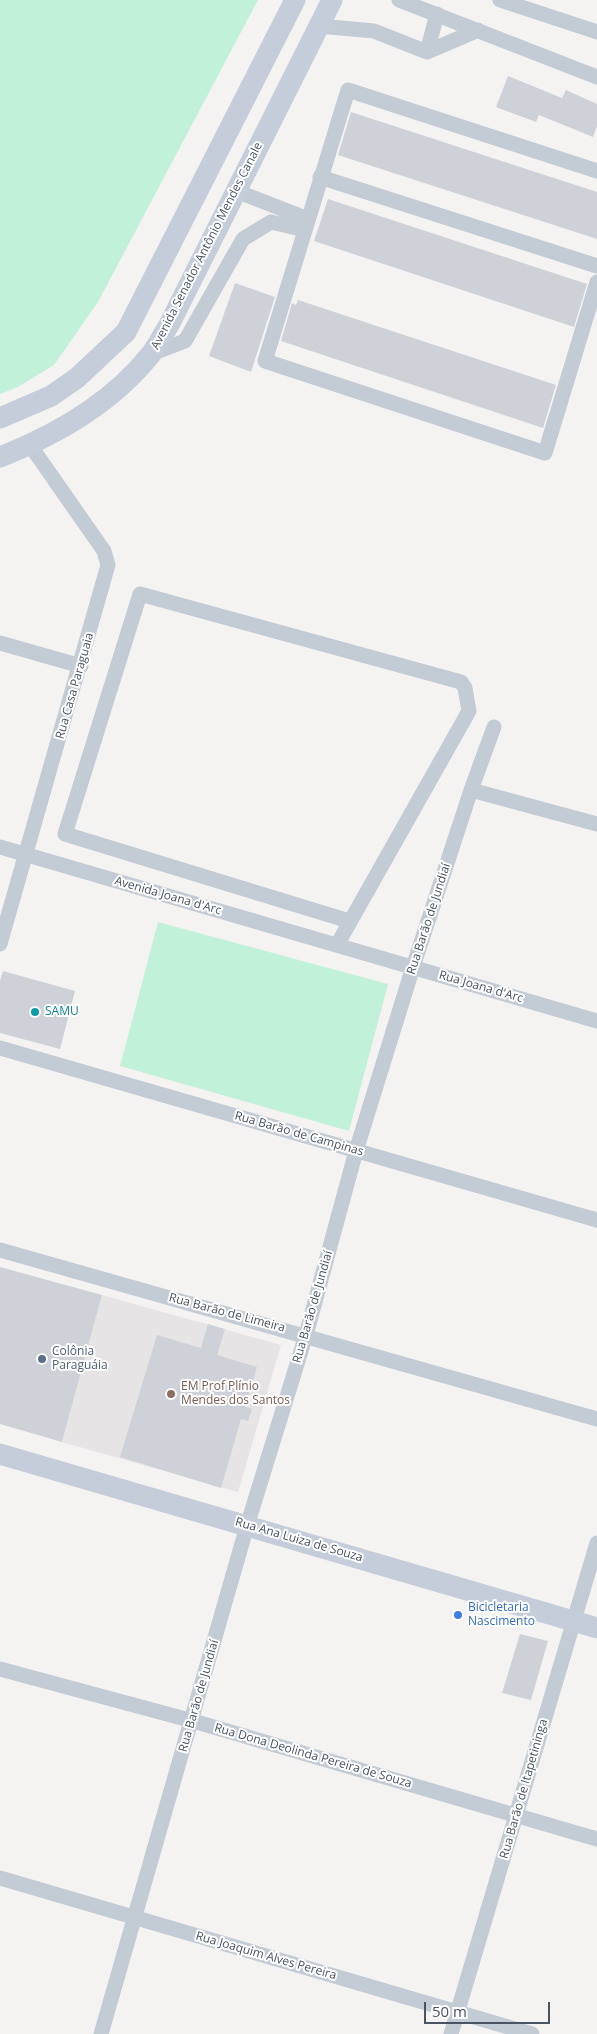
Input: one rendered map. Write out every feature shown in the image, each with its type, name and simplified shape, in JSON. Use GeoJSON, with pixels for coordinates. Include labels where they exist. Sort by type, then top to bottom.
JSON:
{"type":"FeatureCollection","features":[{"type":"Feature","properties":{"kind":"main road"},"geometry":{"type":"LineString","coordinates":[[0,418],[43,400],[71,383],[102,357],[126,332],[294,0]]}},
{"type":"Feature","properties":{"kind":"main road","name":"Avenida Senador Antônio Mendes Canale"},"geometry":{"type":"LineString","coordinates":[[0,456],[30,445],[60,430],[124,383],[151,354],[169,324],[332,0]]}},
{"type":"Feature","properties":{"kind":"main road"},"geometry":{"type":"LineString","coordinates":[[233,122],[263,137]]}},
{"type":"Feature","properties":{"kind":"main road","name":"Rua Ana Luiza de Souza"},"geometry":{"type":"LineString","coordinates":[[0,1454],[597,1628]]}},
{"type":"Feature","properties":{"kind":"street"},"geometry":{"type":"LineString","coordinates":[[399,0],[597,77]]}},
{"type":"Feature","properties":{"kind":"street"},"geometry":{"type":"LineString","coordinates":[[500,0],[597,32]]}},
{"type":"Feature","properties":{"kind":"street"},"geometry":{"type":"LineString","coordinates":[[427,52],[437,14]]}},
{"type":"Feature","properties":{"kind":"street"},"geometry":{"type":"LineString","coordinates":[[319,26],[374,31],[427,52],[478,30]]}},
{"type":"Feature","properties":{"kind":"street"},"geometry":{"type":"LineString","coordinates":[[597,171],[348,90],[265,361],[545,453],[597,282]]}},
{"type":"Feature","properties":{"kind":"street"},"geometry":{"type":"LineString","coordinates":[[320,177],[597,266]]}},
{"type":"Feature","properties":{"kind":"street"},"geometry":{"type":"LineString","coordinates":[[236,191],[306,224]]}},
{"type":"Feature","properties":{"kind":"street"},"geometry":{"type":"LineString","coordinates":[[151,354],[186,341],[243,239],[271,222],[306,224]]}},
{"type":"Feature","properties":{"kind":"street","name":"Rua Casa Paraguaia"},"geometry":{"type":"LineString","coordinates":[[0,944],[81,666],[108,565],[104,551],[30,445]]}},
{"type":"Feature","properties":{"kind":"street"},"geometry":{"type":"LineString","coordinates":[[337,945],[469,711],[465,688],[461,682],[140,594],[65,834],[349,921]]}},
{"type":"Feature","properties":{"kind":"street"},"geometry":{"type":"LineString","coordinates":[[0,643],[81,666]]}},
{"type":"Feature","properties":{"kind":"street","name":"Rua Barão de Jundiaí"},"geometry":{"type":"LineString","coordinates":[[101,2034],[136,1918],[247,1526],[306,1335],[356,1151],[413,967],[471,790],[494,727]]}},
{"type":"Feature","properties":{"kind":"street"},"geometry":{"type":"LineString","coordinates":[[471,790],[597,824]]}},
{"type":"Feature","properties":{"kind":"street","name":"Avenida Joana d'Arc"},"geometry":{"type":"LineString","coordinates":[[0,847],[337,945]]}},
{"type":"Feature","properties":{"kind":"street","name":"Rua Joana d'Arc"},"geometry":{"type":"LineString","coordinates":[[337,945],[597,1021]]}},
{"type":"Feature","properties":{"kind":"street","name":"Rua Barão de Campinas"},"geometry":{"type":"LineString","coordinates":[[0,1048],[597,1220]]}},
{"type":"Feature","properties":{"kind":"street","name":"Rua Barão de Limeira"},"geometry":{"type":"LineString","coordinates":[[0,1250],[597,1418]]}},
{"type":"Feature","properties":{"kind":"street","name":"Rua Barão de Itapetininga"},"geometry":{"type":"LineString","coordinates":[[451,2034],[597,1543]]}},
{"type":"Feature","properties":{"kind":"street","name":"Rua Dona Deolinda Pereira de Souza"},"geometry":{"type":"LineString","coordinates":[[0,1669],[192,1721],[597,1839]]}},
{"type":"Feature","properties":{"kind":"street","name":"Rua Joaquim Alves Pereira"},"geometry":{"type":"LineString","coordinates":[[0,1878],[532,2034]]}},
{"type":"Feature","properties":{"kind":"shaded area","name":"EM Prof Plínio Mendes dos Santos"},"geometry":{"type":"Polygon","coordinates":[[[102,1295],[281,1345],[238,1492],[62,1442],[102,1295]]]}},
{"type":"Feature","properties":{"kind":"green space"},"geometry":{"type":"Polygon","coordinates":[[[0,0],[258,0],[98,302],[54,365],[18,387],[0,394],[0,0]]]}},
{"type":"Feature","properties":{"kind":"green space"},"geometry":{"type":"Polygon","coordinates":[[[158,922],[388,984],[349,1131],[120,1066],[158,922]]]}},
{"type":"Feature","properties":{"kind":"building"},"geometry":{"type":"Polygon","coordinates":[[[508,76],[562,98],[566,90],[597,104],[597,126],[593,137],[539,115],[536,122],[496,107],[508,76]]]}},
{"type":"Feature","properties":{"kind":"building"},"geometry":{"type":"Polygon","coordinates":[[[351,112],[597,192],[597,239],[338,155],[351,112]]]}},
{"type":"Feature","properties":{"kind":"building"},"geometry":{"type":"Polygon","coordinates":[[[328,199],[587,284],[574,327],[314,241],[328,199]]]}},
{"type":"Feature","properties":{"kind":"building"},"geometry":{"type":"Polygon","coordinates":[[[235,283],[275,297],[251,372],[209,356],[235,283]]]}},
{"type":"Feature","properties":{"kind":"building"},"geometry":{"type":"Polygon","coordinates":[[[298,300],[556,385],[543,428],[281,341],[292,303],[296,305],[298,300]]]}},
{"type":"Feature","properties":{"kind":"building","name":"SAMU"},"geometry":{"type":"Polygon","coordinates":[[[3,971],[75,991],[60,1049],[0,1033],[0,981],[3,971]]]}},
{"type":"Feature","properties":{"kind":"building","name":"Colônia Paraguáia"},"geometry":{"type":"Polygon","coordinates":[[[0,1267],[102,1295],[62,1442],[0,1424],[0,1267]]]}},
{"type":"Feature","properties":{"kind":"building"},"geometry":{"type":"Polygon","coordinates":[[[208,1324],[225,1329],[217,1355],[257,1367],[245,1407],[252,1409],[248,1421],[241,1419],[221,1488],[120,1457],[157,1335],[201,1348],[208,1324]]]}},
{"type":"Feature","properties":{"kind":"building"},"geometry":{"type":"Polygon","coordinates":[[[520,1634],[548,1641],[531,1700],[502,1693],[520,1634]]]}},
{"type":"Feature","properties":{"kind":"place","name":"SAMU"},"geometry":{"type":"Point","coordinates":[35,1012]}},
{"type":"Feature","properties":{"kind":"place","name":"Colônia Paraguáia"},"geometry":{"type":"Point","coordinates":[42,1359]}},
{"type":"Feature","properties":{"kind":"place","name":"EM Prof Plínio Mendes dos Santos"},"geometry":{"type":"Point","coordinates":[171,1394]}},
{"type":"Feature","properties":{"kind":"place","name":"Bicicletaria Nascimento"},"geometry":{"type":"Point","coordinates":[458,1615]}}]}
